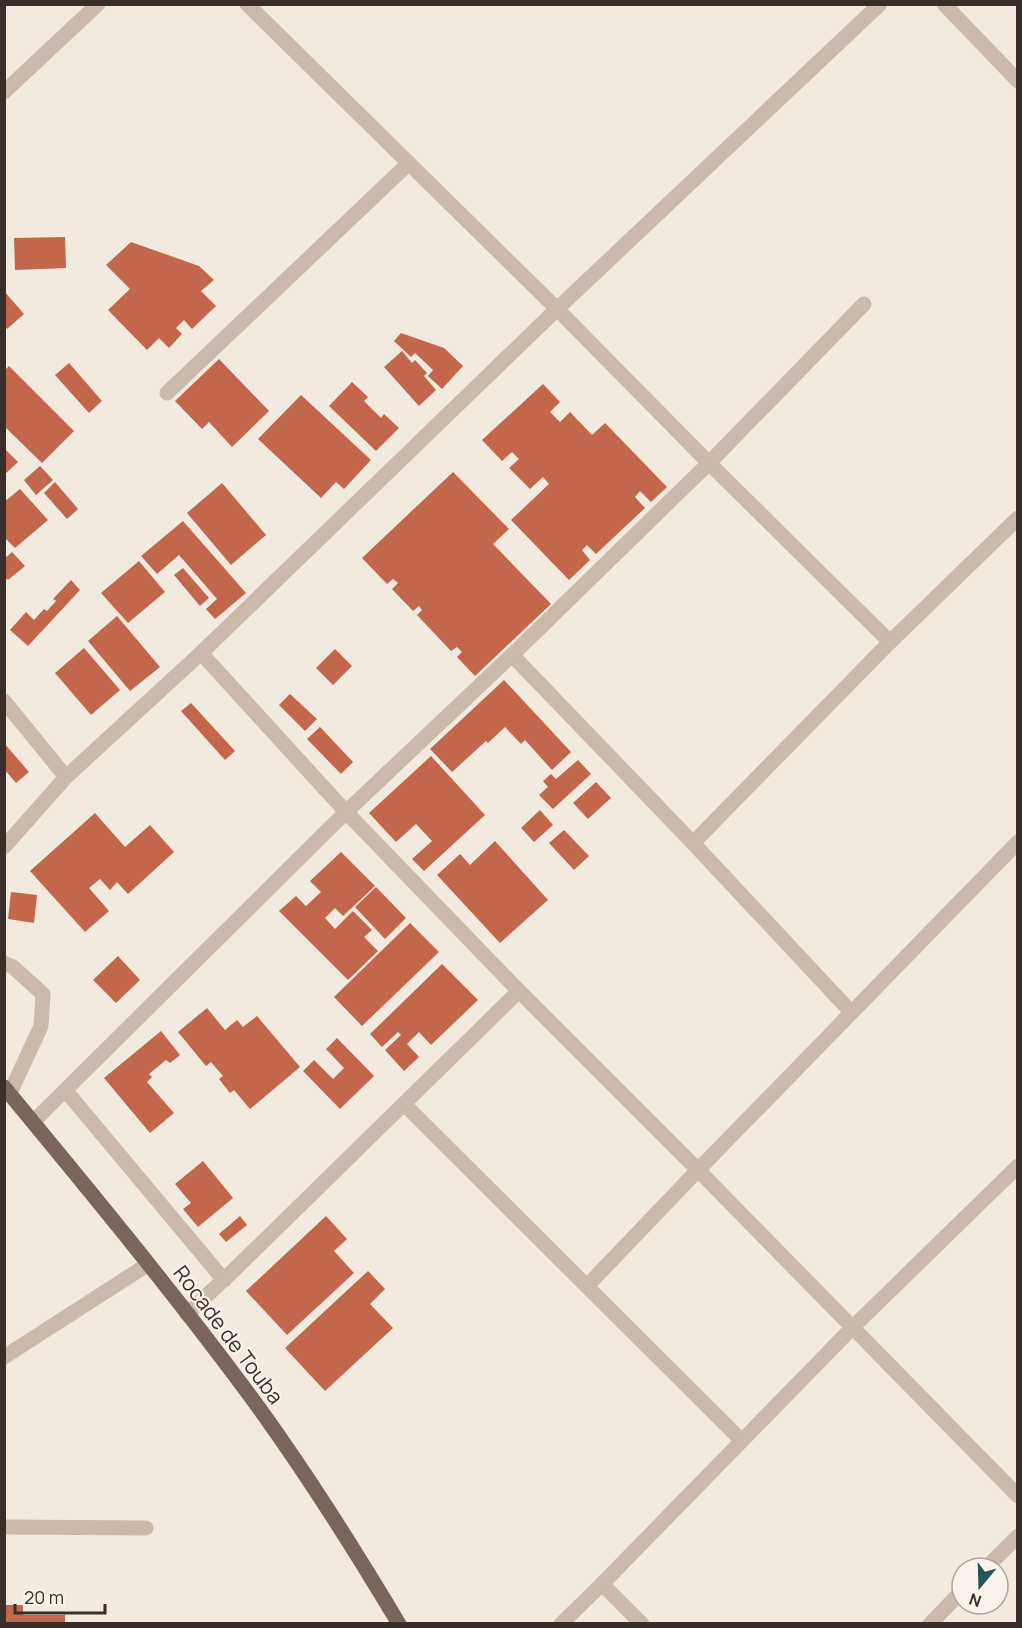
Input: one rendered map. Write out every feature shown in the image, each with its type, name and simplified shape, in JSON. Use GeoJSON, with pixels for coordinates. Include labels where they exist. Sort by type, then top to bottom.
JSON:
{"type":"FeatureCollection","features":[{"type":"Feature","properties":{"kind":"main road","name":"Rocade de Touba"},"geometry":{"type":"LineString","coordinates":[[7,1090],[243,1386],[328,1508],[399,1623]]}},
{"type":"Feature","properties":{"kind":"street"},"geometry":{"type":"LineString","coordinates":[[4,92],[98,4]]}},
{"type":"Feature","properties":{"kind":"street"},"geometry":{"type":"LineString","coordinates":[[247,4],[557,309],[890,642]]}},
{"type":"Feature","properties":{"kind":"street"},"geometry":{"type":"LineString","coordinates":[[4,847],[66,777],[201,653],[557,309],[880,4]]}},
{"type":"Feature","properties":{"kind":"street"},"geometry":{"type":"LineString","coordinates":[[944,4],[1017,81]]}},
{"type":"Feature","properties":{"kind":"street"},"geometry":{"type":"LineString","coordinates":[[167,393],[409,163]]}},
{"type":"Feature","properties":{"kind":"street"},"geometry":{"type":"LineString","coordinates":[[33,1122],[346,812],[709,463],[864,304]]}},
{"type":"Feature","properties":{"kind":"street"},"geometry":{"type":"LineString","coordinates":[[693,843],[890,642],[1017,519]]}},
{"type":"Feature","properties":{"kind":"street"},"geometry":{"type":"LineString","coordinates":[[201,653],[346,812],[519,991],[853,1327],[1017,1496]]}},
{"type":"Feature","properties":{"kind":"street"},"geometry":{"type":"LineString","coordinates":[[512,654],[851,1012]]}},
{"type":"Feature","properties":{"kind":"street"},"geometry":{"type":"LineString","coordinates":[[4,701],[66,777]]}},
{"type":"Feature","properties":{"kind":"street"},"geometry":{"type":"LineString","coordinates":[[587,1286],[1017,842]]}},
{"type":"Feature","properties":{"kind":"street"},"geometry":{"type":"LineString","coordinates":[[4,963],[14,967],[43,994],[41,1026],[7,1090]]}},
{"type":"Feature","properties":{"kind":"street"},"geometry":{"type":"LineString","coordinates":[[187,1314],[519,991]]}},
{"type":"Feature","properties":{"kind":"street"},"geometry":{"type":"LineString","coordinates":[[66,1091],[224,1280]]}},
{"type":"Feature","properties":{"kind":"street"},"geometry":{"type":"LineString","coordinates":[[404,1104],[741,1440]]}},
{"type":"Feature","properties":{"kind":"street"},"geometry":{"type":"LineString","coordinates":[[561,1623],[853,1327],[1017,1166]]}},
{"type":"Feature","properties":{"kind":"street"},"geometry":{"type":"LineString","coordinates":[[4,1357],[147,1264]]}},
{"type":"Feature","properties":{"kind":"street"},"geometry":{"type":"LineString","coordinates":[[4,1527],[146,1528]]}},
{"type":"Feature","properties":{"kind":"street"},"geometry":{"type":"LineString","coordinates":[[998,1556],[1017,1536]]}},
{"type":"Feature","properties":{"kind":"street"},"geometry":{"type":"LineString","coordinates":[[602,1584],[642,1623]]}},
{"type":"Feature","properties":{"kind":"street"},"geometry":{"type":"LineString","coordinates":[[930,1623],[950,1603]]}},
{"type":"Feature","properties":{"kind":"building"},"geometry":{"type":"Polygon","coordinates":[[[65,237],[66,268],[15,270],[14,238],[65,237]]]}},
{"type":"Feature","properties":{"kind":"building"},"geometry":{"type":"Polygon","coordinates":[[[131,242],[199,266],[214,280],[201,291],[216,306],[192,329],[184,320],[176,328],[182,334],[169,348],[159,338],[147,350],[108,310],[130,289],[106,265],[131,242]]]}},
{"type":"Feature","properties":{"kind":"building"},"geometry":{"type":"Polygon","coordinates":[[[4,291],[24,314],[7,329],[4,325],[4,291]]]}},
{"type":"Feature","properties":{"kind":"building"},"geometry":{"type":"Polygon","coordinates":[[[401,333],[444,348],[463,366],[442,389],[428,376],[433,370],[415,353],[411,357],[394,341],[401,333]]]}},
{"type":"Feature","properties":{"kind":"building"},"geometry":{"type":"Polygon","coordinates":[[[402,351],[412,363],[415,360],[427,373],[424,376],[436,390],[419,406],[384,367],[402,351]]]}},
{"type":"Feature","properties":{"kind":"building"},"geometry":{"type":"Polygon","coordinates":[[[219,359],[269,411],[232,447],[209,422],[202,429],[175,401],[219,359]]]}},
{"type":"Feature","properties":{"kind":"building"},"geometry":{"type":"Polygon","coordinates":[[[69,363],[102,401],[89,413],[55,375],[69,363]]]}},
{"type":"Feature","properties":{"kind":"building"},"geometry":{"type":"Polygon","coordinates":[[[9,366],[74,431],[42,463],[4,426],[4,371],[9,366]]]}},
{"type":"Feature","properties":{"kind":"building"},"geometry":{"type":"Polygon","coordinates":[[[352,382],[368,397],[364,401],[381,418],[384,414],[399,428],[376,451],[329,406],[352,382]]]}},
{"type":"Feature","properties":{"kind":"building"},"geometry":{"type":"Polygon","coordinates":[[[543,384],[560,402],[550,412],[560,422],[570,412],[592,435],[605,423],[667,487],[651,502],[640,491],[635,497],[645,508],[596,554],[587,545],[582,550],[590,560],[569,580],[511,520],[549,484],[543,477],[530,489],[509,468],[519,459],[512,452],[502,461],[482,440],[543,384]]]}},
{"type":"Feature","properties":{"kind":"building"},"geometry":{"type":"Polygon","coordinates":[[[301,395],[371,460],[344,489],[336,482],[321,498],[258,439],[301,395]]]}},
{"type":"Feature","properties":{"kind":"building"},"geometry":{"type":"Polygon","coordinates":[[[4,448],[18,462],[4,475],[4,448]]]}},
{"type":"Feature","properties":{"kind":"building"},"geometry":{"type":"Polygon","coordinates":[[[40,466],[53,480],[36,495],[24,480],[40,466]]]}},
{"type":"Feature","properties":{"kind":"building"},"geometry":{"type":"Polygon","coordinates":[[[453,472],[509,529],[493,544],[551,604],[475,676],[457,657],[462,652],[457,647],[451,651],[417,615],[422,610],[419,606],[413,611],[392,589],[398,583],[393,579],[387,584],[362,558],[453,472]]]}},
{"type":"Feature","properties":{"kind":"building"},"geometry":{"type":"Polygon","coordinates":[[[55,482],[78,509],[67,519],[44,493],[55,482]]]}},
{"type":"Feature","properties":{"kind":"building"},"geometry":{"type":"Polygon","coordinates":[[[222,483],[266,535],[231,565],[187,513],[222,483]]]}},
{"type":"Feature","properties":{"kind":"building"},"geometry":{"type":"Polygon","coordinates":[[[20,489],[48,520],[15,548],[4,537],[4,502],[20,489]]]}},
{"type":"Feature","properties":{"kind":"building"},"geometry":{"type":"Polygon","coordinates":[[[183,521],[246,593],[215,619],[206,609],[217,599],[179,555],[157,574],[141,556],[183,521]]]}},
{"type":"Feature","properties":{"kind":"building"},"geometry":{"type":"Polygon","coordinates":[[[12,552],[25,566],[8,580],[4,577],[4,559],[12,552]]]}},
{"type":"Feature","properties":{"kind":"building"},"geometry":{"type":"Polygon","coordinates":[[[139,561],[165,592],[128,623],[101,593],[139,561]]]}},
{"type":"Feature","properties":{"kind":"building"},"geometry":{"type":"Polygon","coordinates":[[[183,568],[209,598],[200,606],[174,575],[183,568]]]}},
{"type":"Feature","properties":{"kind":"building"},"geometry":{"type":"Polygon","coordinates":[[[71,580],[80,590],[28,646],[10,630],[26,612],[34,620],[44,609],[47,611],[56,601],[53,599],[71,580]]]}},
{"type":"Feature","properties":{"kind":"building"},"geometry":{"type":"Polygon","coordinates":[[[117,616],[160,667],[130,691],[88,641],[117,616]]]}},
{"type":"Feature","properties":{"kind":"building"},"geometry":{"type":"Polygon","coordinates":[[[84,648],[120,690],[91,715],[55,673],[84,648]]]}},
{"type":"Feature","properties":{"kind":"building"},"geometry":{"type":"Polygon","coordinates":[[[335,649],[352,666],[333,685],[316,668],[335,649]]]}},
{"type":"Feature","properties":{"kind":"building"},"geometry":{"type":"Polygon","coordinates":[[[504,680],[571,752],[552,770],[525,740],[521,744],[505,727],[452,772],[430,749],[504,680]]]}},
{"type":"Feature","properties":{"kind":"building"},"geometry":{"type":"Polygon","coordinates":[[[290,694],[317,719],[305,731],[279,705],[290,694]]]}},
{"type":"Feature","properties":{"kind":"building"},"geometry":{"type":"Polygon","coordinates":[[[191,703],[235,751],[225,760],[181,711],[191,703]]]}},
{"type":"Feature","properties":{"kind":"building"},"geometry":{"type":"Polygon","coordinates":[[[320,727],[353,762],[341,774],[307,739],[320,727]]]}},
{"type":"Feature","properties":{"kind":"building"},"geometry":{"type":"Polygon","coordinates":[[[4,743],[29,772],[16,783],[4,769],[4,743]]]}},
{"type":"Feature","properties":{"kind":"building"},"geometry":{"type":"Polygon","coordinates":[[[431,756],[485,815],[424,871],[412,859],[432,841],[416,824],[396,842],[369,813],[431,756]]]}},
{"type":"Feature","properties":{"kind":"building"},"geometry":{"type":"Polygon","coordinates":[[[578,760],[591,774],[553,809],[539,795],[548,787],[543,781],[551,774],[556,779],[578,760]]]}},
{"type":"Feature","properties":{"kind":"building"},"geometry":{"type":"Polygon","coordinates":[[[596,782],[611,798],[588,819],[573,803],[596,782]]]}},
{"type":"Feature","properties":{"kind":"building"},"geometry":{"type":"Polygon","coordinates":[[[540,810],[553,825],[534,842],[521,828],[540,810]]]}},
{"type":"Feature","properties":{"kind":"building"},"geometry":{"type":"Polygon","coordinates":[[[95,813],[125,847],[150,825],[174,852],[128,894],[117,882],[110,890],[100,879],[89,888],[109,911],[85,932],[30,871],[95,813]]]}},
{"type":"Feature","properties":{"kind":"building"},"geometry":{"type":"Polygon","coordinates":[[[564,830],[589,856],[574,870],[549,843],[564,830]]]}},
{"type":"Feature","properties":{"kind":"building"},"geometry":{"type":"Polygon","coordinates":[[[495,841],[548,900],[500,943],[437,875],[460,854],[470,865],[495,841]]]}},
{"type":"Feature","properties":{"kind":"building"},"geometry":{"type":"Polygon","coordinates":[[[341,852],[375,886],[343,916],[335,908],[325,918],[335,929],[353,911],[372,930],[364,937],[378,951],[348,980],[279,911],[296,896],[306,906],[321,892],[310,881],[341,852]]]}},
{"type":"Feature","properties":{"kind":"building"},"geometry":{"type":"Polygon","coordinates":[[[376,887],[406,918],[385,939],[355,907],[376,887]]]}},
{"type":"Feature","properties":{"kind":"building"},"geometry":{"type":"Polygon","coordinates":[[[11,892],[37,895],[34,923],[8,919],[11,892]]]}},
{"type":"Feature","properties":{"kind":"building"},"geometry":{"type":"Polygon","coordinates":[[[410,923],[439,952],[362,1026],[334,997],[410,923]]]}},
{"type":"Feature","properties":{"kind":"building"},"geometry":{"type":"Polygon","coordinates":[[[118,956],[140,980],[116,1003],[93,980],[118,956]]]}},
{"type":"Feature","properties":{"kind":"building"},"geometry":{"type":"Polygon","coordinates":[[[442,964],[478,1000],[431,1045],[419,1032],[407,1044],[419,1057],[404,1071],[385,1050],[401,1035],[398,1032],[382,1047],[370,1034],[442,964]]]}},
{"type":"Feature","properties":{"kind":"building"},"geometry":{"type":"Polygon","coordinates":[[[207,1008],[225,1030],[237,1020],[243,1027],[257,1016],[300,1067],[250,1109],[234,1090],[230,1093],[219,1079],[223,1076],[211,1062],[206,1066],[178,1032],[207,1008]]]}},
{"type":"Feature","properties":{"kind":"building"},"geometry":{"type":"Polygon","coordinates":[[[161,1031],[180,1055],[170,1063],[166,1060],[149,1074],[152,1077],[147,1082],[174,1113],[150,1133],[104,1078],[161,1031]]]}},
{"type":"Feature","properties":{"kind":"building"},"geometry":{"type":"Polygon","coordinates":[[[337,1038],[374,1076],[340,1109],[303,1071],[314,1060],[333,1079],[344,1068],[326,1049],[337,1038]]]}},
{"type":"Feature","properties":{"kind":"building"},"geometry":{"type":"Polygon","coordinates":[[[203,1161],[233,1198],[198,1227],[183,1209],[191,1203],[175,1184],[203,1161]]]}},
{"type":"Feature","properties":{"kind":"building"},"geometry":{"type":"Polygon","coordinates":[[[240,1216],[247,1225],[226,1242],[219,1234],[240,1216]]]}},
{"type":"Feature","properties":{"kind":"building"},"geometry":{"type":"Polygon","coordinates":[[[326,1216],[347,1239],[334,1251],[354,1273],[287,1335],[246,1291],[326,1216]]]}},
{"type":"Feature","properties":{"kind":"building"},"geometry":{"type":"Polygon","coordinates":[[[368,1271],[385,1289],[370,1304],[393,1328],[325,1391],[285,1348],[368,1271]]]}},
{"type":"Feature","properties":{"kind":"building"},"geometry":{"type":"Polygon","coordinates":[[[4,1605],[23,1605],[23,1615],[65,1615],[65,1624],[4,1624],[4,1605]]]}}]}
